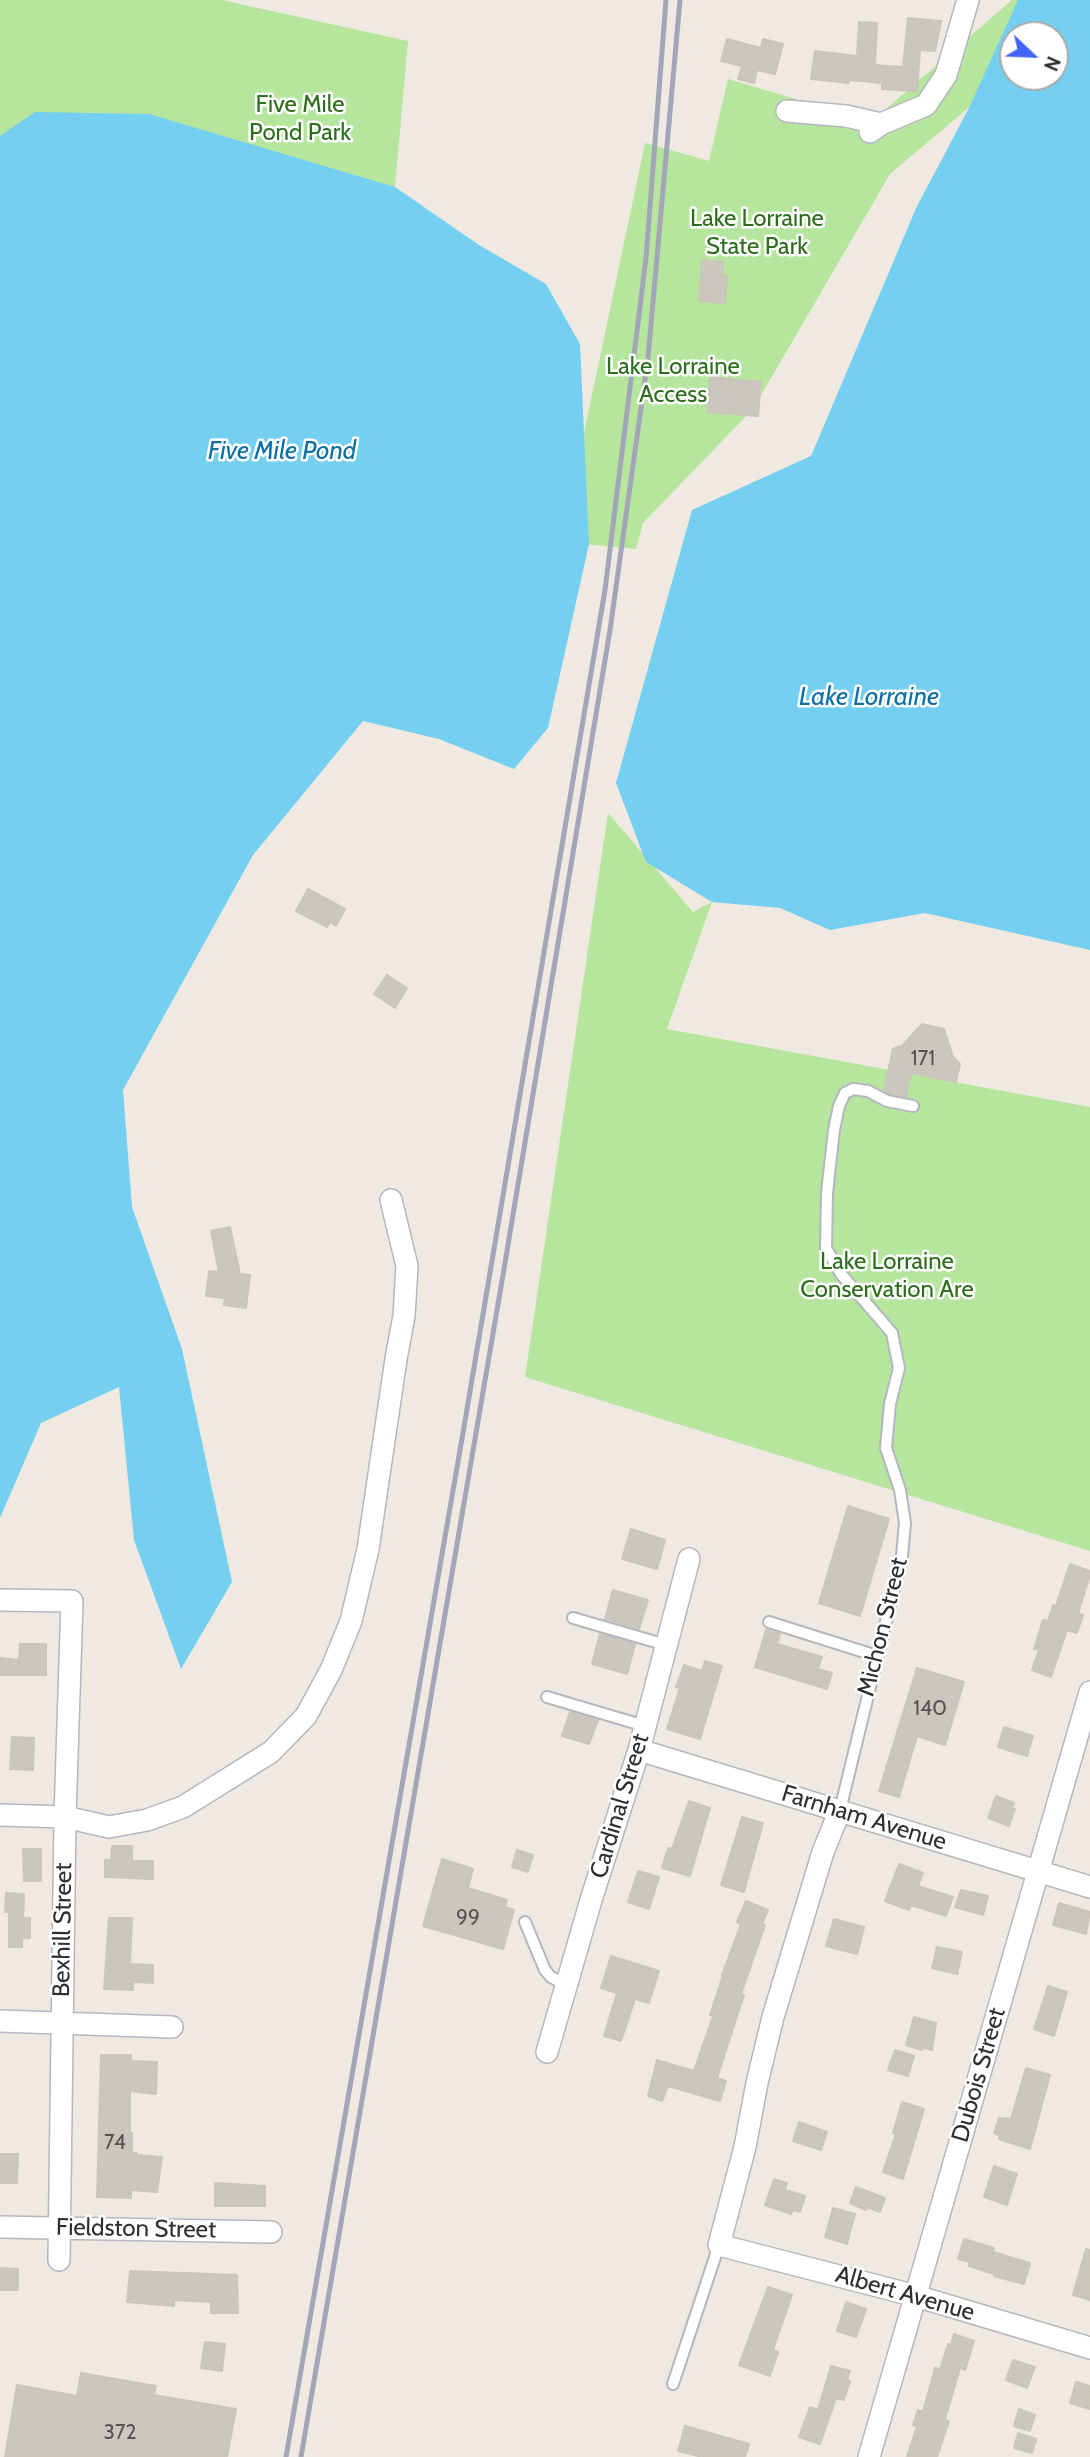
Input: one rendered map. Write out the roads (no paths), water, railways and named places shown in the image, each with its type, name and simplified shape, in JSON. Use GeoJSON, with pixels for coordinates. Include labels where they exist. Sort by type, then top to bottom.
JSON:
{"type":"FeatureCollection","features":[{"type":"Feature","properties":{"kind":"street"},"geometry":{"type":"LineString","coordinates":[[787,111],[846,116],[875,128],[926,105],[946,75],[968,0]]}},
{"type":"Feature","properties":{"kind":"street"},"geometry":{"type":"LineString","coordinates":[[0,1815],[65,1817],[109,1827],[147,1820],[183,1807],[271,1752],[306,1716],[331,1670],[351,1621],[368,1549],[404,1316],[407,1266],[391,1200]]}},
{"type":"Feature","properties":{"kind":"street","name":"Cardinal Street"},"geometry":{"type":"LineString","coordinates":[[547,2052],[639,1750],[689,1559]]}},
{"type":"Feature","properties":{"kind":"street","name":"Bexhill Street"},"geometry":{"type":"LineString","coordinates":[[0,1600],[72,1601],[65,1817],[59,2260]]}},
{"type":"Feature","properties":{"kind":"street","name":"Dubois Street"},"geometry":{"type":"LineString","coordinates":[[869,2457],[1090,1692]]}},
{"type":"Feature","properties":{"kind":"street","name":"Farnham Avenue"},"geometry":{"type":"LineString","coordinates":[[639,1750],[1090,1887]]}},
{"type":"Feature","properties":{"kind":"street","name":"Michon Street"},"geometry":{"type":"LineString","coordinates":[[719,2245],[745,2147],[773,2017],[823,1852],[840,1810]]}},
{"type":"Feature","properties":{"kind":"street"},"geometry":{"type":"LineString","coordinates":[[0,2021],[172,2027]]}},
{"type":"Feature","properties":{"kind":"street","name":"Fieldston Street"},"geometry":{"type":"LineString","coordinates":[[0,2227],[271,2232]]}},
{"type":"Feature","properties":{"kind":"street","name":"Albert Avenue"},"geometry":{"type":"LineString","coordinates":[[719,2245],[916,2296],[1090,2348]]}},
{"type":"Feature","properties":{"kind":"lane","name":"Michon Street"},"geometry":{"type":"LineString","coordinates":[[840,1810],[902,1556],[905,1522],[900,1490],[886,1447],[890,1404],[899,1368],[892,1333],[841,1274],[826,1248],[825,1220],[834,1130],[845,1093],[853,1089],[868,1091],[887,1101],[913,1106]]}},
{"type":"Feature","properties":{"kind":"lane"},"geometry":{"type":"LineString","coordinates":[[573,1618],[666,1645]]}},
{"type":"Feature","properties":{"kind":"lane"},"geometry":{"type":"LineString","coordinates":[[769,1622],[877,1656]]}},
{"type":"Feature","properties":{"kind":"lane"},"geometry":{"type":"LineString","coordinates":[[547,1697],[645,1726]]}},
{"type":"Feature","properties":{"kind":"lane"},"geometry":{"type":"LineString","coordinates":[[525,1922],[545,1970],[551,1977],[566,1985]]}},
{"type":"Feature","properties":{"kind":"lane"},"geometry":{"type":"LineString","coordinates":[[673,2384],[719,2245]]}},
{"type":"Feature","properties":{"kind":"water","name":"Lake Lorraine"},"geometry":{"type":"Polygon","coordinates":[[[1018,0],[1090,0],[1090,950],[925,913],[830,930],[780,908],[712,902],[646,862],[616,783],[692,510],[811,456],[917,206],[969,108],[999,42],[999,91],[1069,91],[1069,21],[1008,21],[1018,0]]]}},
{"type":"Feature","properties":{"kind":"water","name":"Five Mile Pond"},"geometry":{"type":"Polygon","coordinates":[[[35,112],[149,114],[395,187],[479,245],[546,284],[580,344],[589,544],[548,728],[514,769],[439,739],[363,721],[253,855],[123,1090],[132,1207],[182,1349],[232,1582],[181,1669],[134,1540],[119,1387],[41,1423],[0,1518],[0,136],[35,112]]]}},
{"type":"Feature","properties":{"kind":"railway"},"geometry":{"type":"LineString","coordinates":[[286,2457],[605,590],[646,258],[666,0]]}},
{"type":"Feature","properties":{"kind":"railway"},"geometry":{"type":"LineString","coordinates":[[301,2457],[610,630],[648,358],[680,0]]}},
{"type":"Feature","properties":{"kind":"park label","name":"Five Mile Pond Park"},"geometry":{"type":"Point","coordinates":[300,119]}},
{"type":"Feature","properties":{"kind":"park label","name":"Lake Lorraine State Park"},"geometry":{"type":"Point","coordinates":[757,233]}},
{"type":"Feature","properties":{"kind":"park label","name":"Lake Lorraine Access"},"geometry":{"type":"Point","coordinates":[673,381]}},
{"type":"Feature","properties":{"kind":"park label","name":"Lake Lorraine Conservation Are"},"geometry":{"type":"Point","coordinates":[887,1276]}}]}
